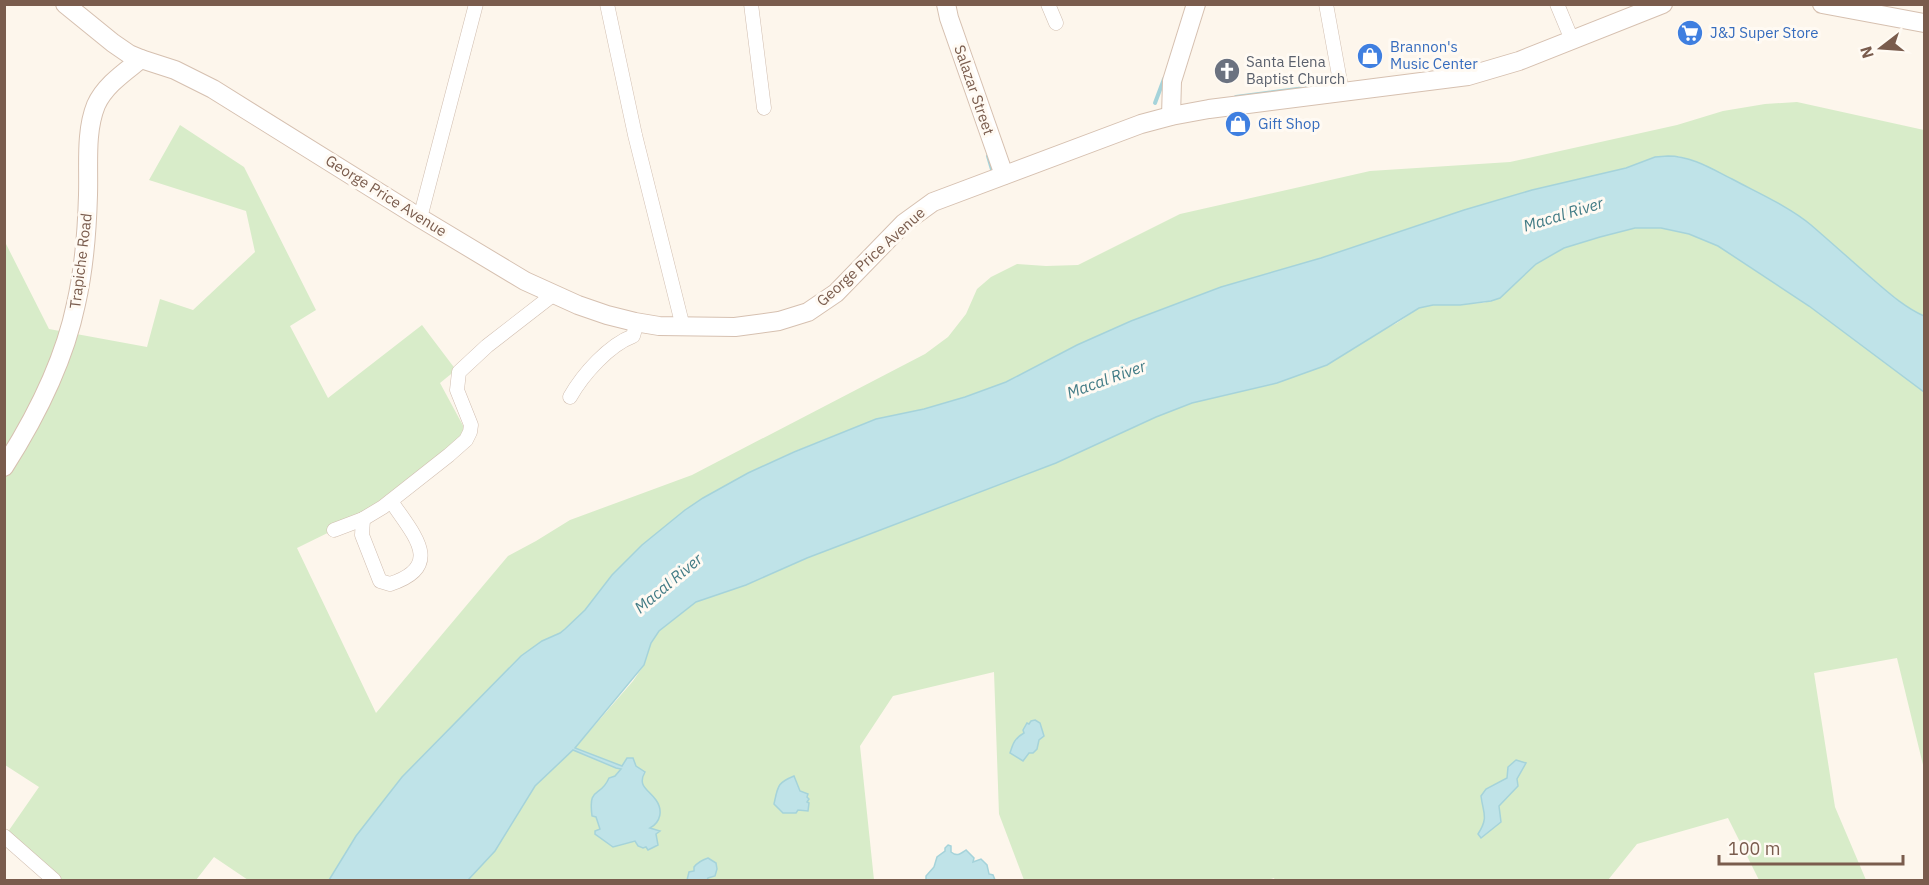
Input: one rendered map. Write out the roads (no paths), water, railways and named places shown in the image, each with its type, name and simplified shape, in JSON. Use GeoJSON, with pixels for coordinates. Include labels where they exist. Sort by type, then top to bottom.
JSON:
{"type":"FeatureCollection","features":[{"type":"Feature","properties":{"kind":"main road","name":"George Price Avenue"},"geometry":{"type":"LineString","coordinates":[[64,4],[113,43],[141,59],[175,70],[213,89],[504,269],[554,294],[607,315],[659,326],[683,327],[758,325],[808,312],[836,293],[917,212],[950,194],[1141,124],[1176,115],[1468,76],[1519,61],[1663,4]]}},
{"type":"Feature","properties":{"kind":"main road","name":"Salazar Street"},"geometry":{"type":"LineString","coordinates":[[946,4],[1004,175]]}},
{"type":"Feature","properties":{"kind":"main road"},"geometry":{"type":"LineString","coordinates":[[1176,115],[1172,81],[1196,4]]}},
{"type":"Feature","properties":{"kind":"main road"},"geometry":{"type":"LineString","coordinates":[[1176,115],[1183,80],[1207,4]]}},
{"type":"Feature","properties":{"kind":"main road"},"geometry":{"type":"LineString","coordinates":[[1822,4],[1860,8],[1924,23]]}},
{"type":"Feature","properties":{"kind":"main road","name":"Trapiche Road"},"geometry":{"type":"LineString","coordinates":[[4,467],[48,389],[70,328],[85,249],[90,130],[95,109],[104,92],[141,59]]}},
{"type":"Feature","properties":{"kind":"street"},"geometry":{"type":"LineString","coordinates":[[420,218],[476,4]]}},
{"type":"Feature","properties":{"kind":"street"},"geometry":{"type":"LineString","coordinates":[[607,4],[683,327]]}},
{"type":"Feature","properties":{"kind":"street"},"geometry":{"type":"LineString","coordinates":[[751,4],[764,108]]}},
{"type":"Feature","properties":{"kind":"street"},"geometry":{"type":"LineString","coordinates":[[1048,4],[1056,23]]}},
{"type":"Feature","properties":{"kind":"street"},"geometry":{"type":"LineString","coordinates":[[1326,4],[1342,92]]}},
{"type":"Feature","properties":{"kind":"street"},"geometry":{"type":"LineString","coordinates":[[1557,4],[1572,40]]}},
{"type":"Feature","properties":{"kind":"street"},"geometry":{"type":"LineString","coordinates":[[334,530],[363,519],[391,501],[466,440],[470,432],[468,416],[457,390],[459,372],[486,346],[554,294]]}},
{"type":"Feature","properties":{"kind":"street"},"geometry":{"type":"LineString","coordinates":[[570,396],[586,374],[607,353],[623,340],[633,336],[638,322]]}},
{"type":"Feature","properties":{"kind":"street"},"geometry":{"type":"LineString","coordinates":[[363,519],[362,535],[380,581],[390,584],[414,573],[421,562],[419,548],[411,531],[391,501]]}},
{"type":"Feature","properties":{"kind":"street"},"geometry":{"type":"LineString","coordinates":[[4,836],[54,880]]}},
{"type":"Feature","properties":{"kind":"water","name":"Macal River"},"geometry":{"type":"Polygon","coordinates":[[[1655,157],[1685,158],[1701,164],[1793,212],[1893,296],[1924,316],[1924,392],[1809,306],[1718,246],[1689,234],[1661,228],[1635,228],[1564,248],[1536,264],[1500,298],[1460,305],[1433,305],[1419,308],[1327,365],[1277,383],[1192,403],[1056,463],[807,558],[746,585],[696,602],[659,631],[651,643],[644,665],[575,748],[622,766],[627,758],[633,758],[636,766],[645,772],[642,781],[644,787],[660,808],[659,819],[650,828],[660,831],[656,834],[658,845],[648,850],[646,847],[638,846],[635,841],[613,847],[595,834],[595,831],[600,829],[596,817],[592,816],[593,796],[609,778],[615,776],[621,769],[573,750],[535,786],[495,851],[468,880],[329,880],[356,836],[402,777],[521,656],[542,641],[565,629],[585,610],[612,575],[642,545],[685,510],[748,473],[876,419],[924,409],[1006,382],[1077,345],[1131,321],[1221,287],[1321,258],[1464,210],[1532,190],[1626,168],[1655,157]]]}},
{"type":"Feature","properties":{"kind":"water"},"geometry":{"type":"Polygon","coordinates":[[[1035,720],[1040,723],[1044,736],[1039,740],[1037,749],[1029,753],[1023,761],[1010,753],[1015,741],[1024,733],[1023,730],[1027,723],[1035,720]]]}},
{"type":"Feature","properties":{"kind":"water"},"geometry":{"type":"Polygon","coordinates":[[[1516,760],[1526,763],[1517,779],[1518,786],[1499,806],[1501,822],[1481,838],[1478,834],[1484,815],[1481,796],[1486,789],[1507,778],[1508,767],[1516,760]]]}},
{"type":"Feature","properties":{"kind":"water"},"geometry":{"type":"Polygon","coordinates":[[[794,776],[800,791],[808,794],[808,811],[783,813],[774,804],[776,793],[781,783],[794,776]]]}},
{"type":"Feature","properties":{"kind":"water"},"geometry":{"type":"Polygon","coordinates":[[[948,845],[951,846],[951,852],[957,855],[966,850],[974,858],[973,862],[981,859],[995,880],[926,880],[937,857],[945,851],[948,845]]]}},
{"type":"Feature","properties":{"kind":"water"},"geometry":{"type":"Polygon","coordinates":[[[708,858],[716,863],[715,876],[707,880],[687,880],[689,872],[694,871],[697,864],[708,858]]]}},
{"type":"Feature","properties":{"kind":"waterway"},"geometry":{"type":"LineString","coordinates":[[1155,103],[1164,79]]}},
{"type":"Feature","properties":{"kind":"waterway"},"geometry":{"type":"LineString","coordinates":[[1236,97],[1321,86]]}},
{"type":"Feature","properties":{"kind":"waterway"},"geometry":{"type":"LineString","coordinates":[[988,156],[993,173]]}},
{"type":"Feature","properties":{"kind":"place","name":"J&J Super Store"},"geometry":{"type":"Point","coordinates":[1690,33]}},
{"type":"Feature","properties":{"kind":"place","name":"Brannon's Music Center"},"geometry":{"type":"Point","coordinates":[1370,56]}},
{"type":"Feature","properties":{"kind":"place","name":"Santa Elena Baptist Church"},"geometry":{"type":"Point","coordinates":[1227,71]}},
{"type":"Feature","properties":{"kind":"place","name":"Gift Shop"},"geometry":{"type":"Point","coordinates":[1238,124]}}]}
